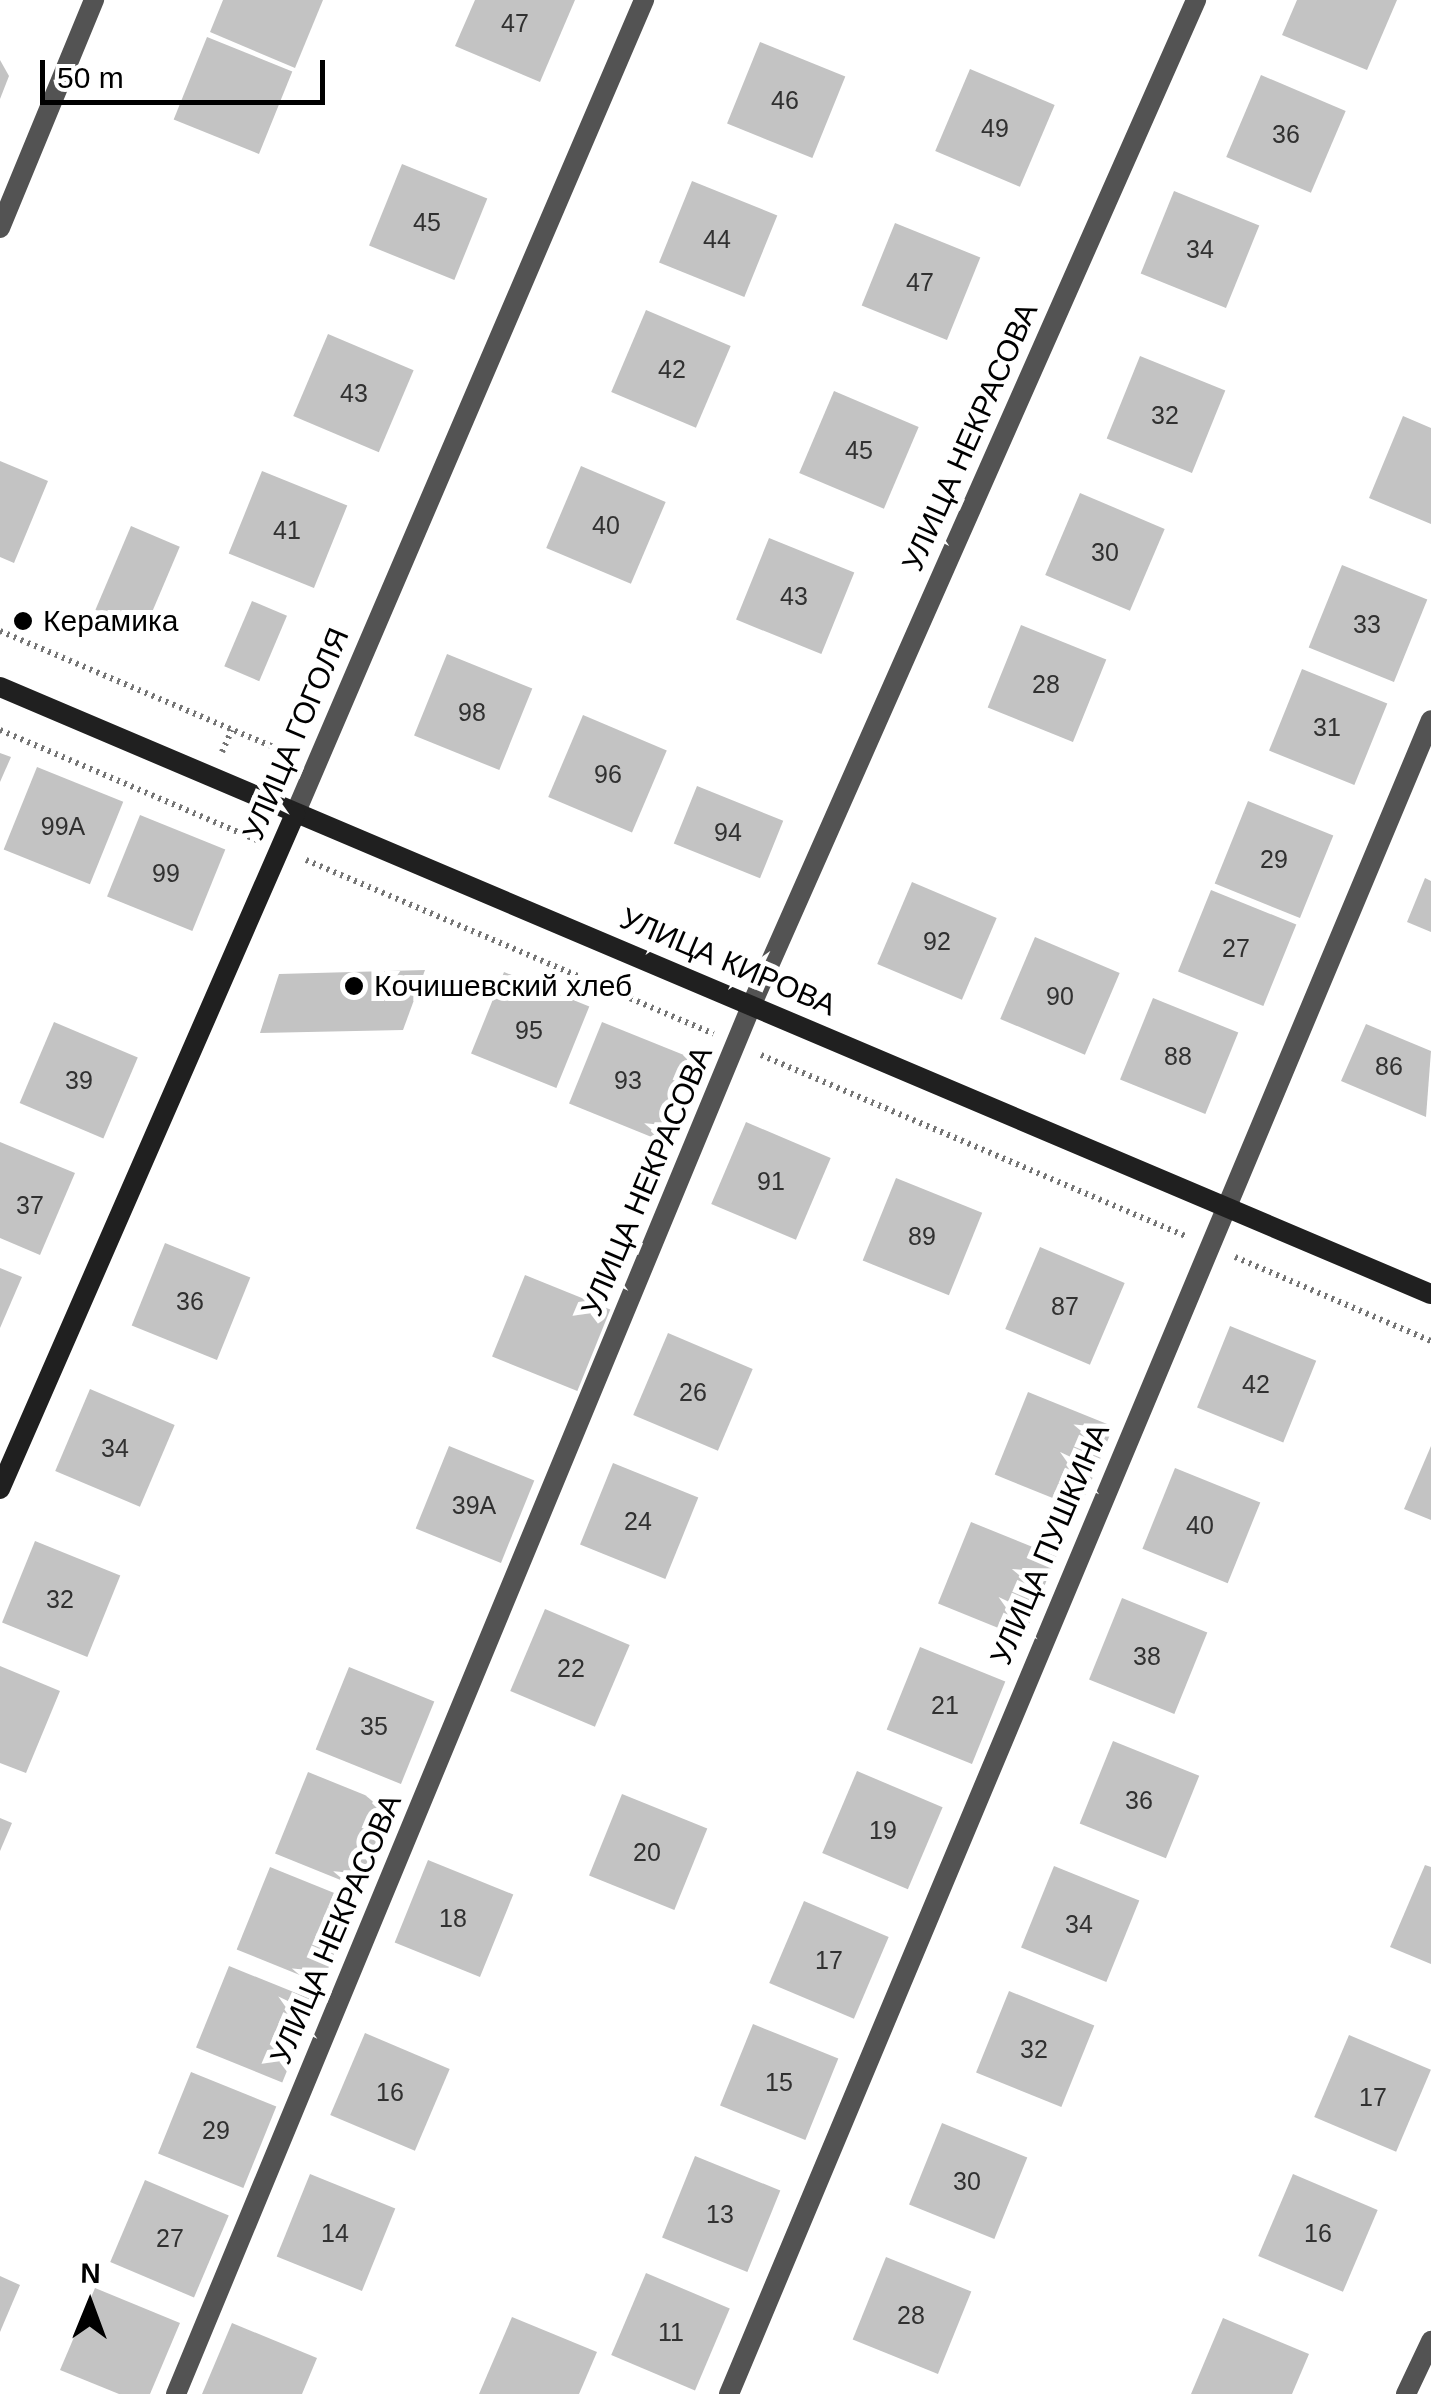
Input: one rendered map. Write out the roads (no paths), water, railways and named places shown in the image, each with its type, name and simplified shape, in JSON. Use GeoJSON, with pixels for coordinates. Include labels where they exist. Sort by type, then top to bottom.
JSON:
{"type":"FeatureCollection","features":[{"type":"Feature","properties":{"kind":"main road","name":"УЛИЦА КИРОВА"},"geometry":{"type":"LineString","coordinates":[[0,687],[1431,1294]]}},
{"type":"Feature","properties":{"kind":"main road","name":"УЛИЦА ГОГОЛЯ"},"geometry":{"type":"LineString","coordinates":[[0,1489],[295,814]]}},
{"type":"Feature","properties":{"kind":"street"},"geometry":{"type":"LineString","coordinates":[[0,228],[94,0]]}},
{"type":"Feature","properties":{"kind":"street","name":"УЛИЦА ГОГОЛЯ"},"geometry":{"type":"LineString","coordinates":[[295,814],[644,0]]}},
{"type":"Feature","properties":{"kind":"street","name":"УЛИЦА НЕКРАСОВА"},"geometry":{"type":"LineString","coordinates":[[176,2394],[752,1004],[1196,0]]}},
{"type":"Feature","properties":{"kind":"street","name":"УЛИЦА ПУШКИНА"},"geometry":{"type":"LineString","coordinates":[[729,2394],[1222,1206],[1431,720]]}},
{"type":"Feature","properties":{"kind":"street"},"geometry":{"type":"LineString","coordinates":[[1406,2394],[1431,2340]]}},
{"type":"Feature","properties":{"kind":"place","name":"Керамика"},"geometry":{"type":"Point","coordinates":[23,621]}},
{"type":"Feature","properties":{"kind":"place","name":"Кочишевский хлеб"},"geometry":{"type":"Point","coordinates":[354,986]}}]}
